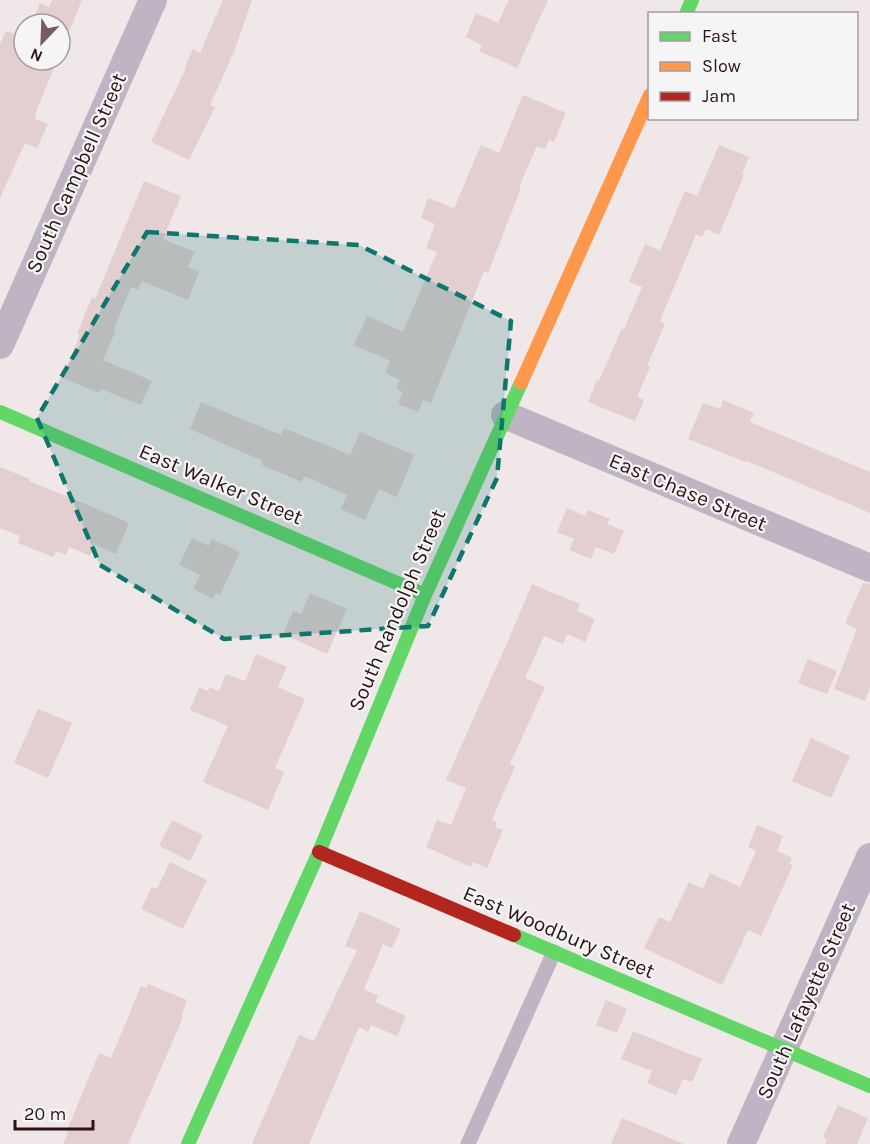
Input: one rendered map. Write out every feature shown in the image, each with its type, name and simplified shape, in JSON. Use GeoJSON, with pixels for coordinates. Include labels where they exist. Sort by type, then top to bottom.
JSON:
{"type":"FeatureCollection","features":[{"type":"Feature","properties":{"kind":"street","name":"South Campbell Street"},"geometry":{"type":"LineString","coordinates":[[0,345],[153,0]]}},
{"type":"Feature","properties":{"kind":"street","name":"South Randolph Street"},"geometry":{"type":"LineString","coordinates":[[188,1144],[319,852],[425,595],[648,99]]}},
{"type":"Feature","properties":{"kind":"street","name":"East Walker Street"},"geometry":{"type":"LineString","coordinates":[[0,412],[425,595]]}},
{"type":"Feature","properties":{"kind":"street","name":"East Chase Street"},"geometry":{"type":"LineString","coordinates":[[505,415],[870,568]]}},
{"type":"Feature","properties":{"kind":"street","name":"East Woodbury Street"},"geometry":{"type":"LineString","coordinates":[[319,852],[870,1086]]}},
{"type":"Feature","properties":{"kind":"street","name":"South Lafayette Street"},"geometry":{"type":"LineString","coordinates":[[741,1144],[870,857]]}},
{"type":"Feature","properties":{"kind":"lane"},"geometry":{"type":"LineString","coordinates":[[468,1144],[554,952]]}},
{"type":"Feature","properties":{"kind":"highlighted area"},"geometry":{"type":"Polygon","coordinates":[[[147,232],[359,245],[511,321],[497,478],[428,626],[224,639],[100,565],[37,418],[147,232]]]}},
{"type":"Feature","properties":{"kind":"building"},"geometry":{"type":"Polygon","coordinates":[[[52,0],[82,0],[72,25],[72,12],[36,12],[40,3],[49,7],[52,0]]]}},
{"type":"Feature","properties":{"kind":"building"},"geometry":{"type":"Polygon","coordinates":[[[223,0],[252,0],[235,49],[210,105],[215,107],[189,160],[151,142],[193,49],[200,53],[223,0]]]}},
{"type":"Feature","properties":{"kind":"building"},"geometry":{"type":"Polygon","coordinates":[[[509,0],[548,0],[517,68],[479,51],[482,45],[466,37],[476,13],[498,23],[509,0]]]}},
{"type":"Feature","properties":{"kind":"building"},"geometry":{"type":"Polygon","coordinates":[[[6,31],[12,33],[12,72],[52,72],[35,115],[35,119],[48,124],[37,148],[25,143],[0,198],[0,44],[6,31]]]}},
{"type":"Feature","properties":{"kind":"building"},"geometry":{"type":"Polygon","coordinates":[[[523,95],[566,113],[554,142],[549,140],[545,149],[537,146],[519,187],[521,188],[488,273],[484,271],[431,403],[423,400],[418,412],[398,404],[403,392],[396,389],[400,380],[385,373],[390,361],[354,345],[367,316],[403,332],[437,252],[426,248],[435,224],[421,218],[428,198],[454,208],[481,145],[499,153],[523,95]]]}},
{"type":"Feature","properties":{"kind":"building"},"geometry":{"type":"Polygon","coordinates":[[[719,145],[749,157],[742,174],[744,175],[719,235],[706,229],[702,237],[696,234],[660,321],[665,324],[637,397],[644,400],[635,421],[588,402],[642,287],[629,282],[645,244],[660,251],[685,191],[697,196],[719,145]]]}},
{"type":"Feature","properties":{"kind":"building"},"geometry":{"type":"Polygon","coordinates":[[[144,181],[181,196],[163,239],[195,252],[188,267],[199,272],[188,300],[142,281],[138,290],[131,287],[103,360],[152,381],[141,405],[101,389],[99,393],[62,378],[80,335],[77,334],[92,297],[95,299],[144,181]]]}},
{"type":"Feature","properties":{"kind":"building"},"geometry":{"type":"Polygon","coordinates":[[[723,400],[754,413],[750,422],[870,472],[870,513],[747,461],[688,439],[703,403],[720,409],[723,400]]]}},
{"type":"Feature","properties":{"kind":"building"},"geometry":{"type":"Polygon","coordinates":[[[201,402],[281,435],[284,428],[350,455],[360,432],[414,455],[397,497],[379,489],[365,520],[341,509],[347,495],[304,476],[302,482],[262,465],[263,461],[190,429],[201,402]]]}},
{"type":"Feature","properties":{"kind":"building"},"geometry":{"type":"Polygon","coordinates":[[[0,467],[129,523],[116,554],[95,545],[90,556],[69,547],[66,555],[56,551],[53,557],[18,543],[20,536],[0,528],[0,467]]]}},
{"type":"Feature","properties":{"kind":"building"},"geometry":{"type":"Polygon","coordinates":[[[567,508],[585,516],[588,510],[610,519],[607,524],[624,531],[614,554],[596,547],[591,559],[569,550],[574,539],[557,532],[567,508]]]}},
{"type":"Feature","properties":{"kind":"building"},"geometry":{"type":"Polygon","coordinates":[[[192,538],[209,546],[212,539],[240,552],[220,595],[216,593],[213,599],[193,589],[200,575],[179,565],[192,538]]]}},
{"type":"Feature","properties":{"kind":"building"},"geometry":{"type":"Polygon","coordinates":[[[863,583],[870,584],[870,687],[865,701],[834,689],[857,629],[845,623],[863,583]]]}},
{"type":"Feature","properties":{"kind":"building"},"geometry":{"type":"Polygon","coordinates":[[[532,584],[580,604],[577,611],[595,619],[585,642],[567,634],[563,644],[544,636],[525,678],[545,687],[510,764],[515,766],[492,820],[497,822],[495,827],[503,830],[487,868],[473,862],[471,867],[426,847],[437,820],[451,825],[466,788],[446,780],[532,584]]]}},
{"type":"Feature","properties":{"kind":"building"},"geometry":{"type":"Polygon","coordinates":[[[310,593],[347,609],[327,654],[283,634],[293,611],[301,614],[310,593]]]}},
{"type":"Feature","properties":{"kind":"building"},"geometry":{"type":"Polygon","coordinates":[[[256,654],[287,667],[278,687],[305,699],[275,768],[284,772],[268,810],[203,782],[228,726],[190,710],[199,687],[208,691],[209,687],[219,691],[226,674],[245,681],[256,654]]]}},
{"type":"Feature","properties":{"kind":"building"},"geometry":{"type":"Polygon","coordinates":[[[808,659],[837,671],[827,694],[798,683],[808,659]]]}},
{"type":"Feature","properties":{"kind":"building"},"geometry":{"type":"Polygon","coordinates":[[[38,709],[72,723],[48,778],[14,763],[38,709]]]}},
{"type":"Feature","properties":{"kind":"building"},"geometry":{"type":"Polygon","coordinates":[[[811,738],[850,756],[831,798],[792,781],[811,738]]]}},
{"type":"Feature","properties":{"kind":"building"},"geometry":{"type":"Polygon","coordinates":[[[172,820],[203,835],[190,861],[159,846],[172,820]]]}},
{"type":"Feature","properties":{"kind":"building"},"geometry":{"type":"Polygon","coordinates":[[[757,825],[783,836],[777,851],[792,858],[789,864],[793,865],[761,936],[748,930],[722,985],[644,948],[659,917],[670,922],[689,882],[703,889],[710,873],[740,887],[756,851],[748,847],[757,825]]]}},
{"type":"Feature","properties":{"kind":"building"},"geometry":{"type":"Polygon","coordinates":[[[170,862],[207,880],[183,929],[141,909],[152,887],[157,889],[170,862]]]}},
{"type":"Feature","properties":{"kind":"building"},"geometry":{"type":"Polygon","coordinates":[[[360,911],[401,929],[392,948],[383,944],[364,989],[378,996],[375,1002],[406,1016],[397,1036],[371,1025],[368,1032],[359,1027],[309,1144],[252,1144],[299,1035],[314,1041],[357,950],[345,946],[360,911]]]}},
{"type":"Feature","properties":{"kind":"building"},"geometry":{"type":"Polygon","coordinates":[[[148,984],[187,1000],[181,1017],[183,1017],[128,1144],[63,1144],[99,1053],[111,1058],[141,986],[147,988],[148,984]]]}},
{"type":"Feature","properties":{"kind":"building"},"geometry":{"type":"Polygon","coordinates":[[[606,1000],[627,1009],[617,1033],[596,1025],[606,1000]]]}},
{"type":"Feature","properties":{"kind":"building"},"geometry":{"type":"Polygon","coordinates":[[[633,1031],[702,1059],[692,1082],[683,1079],[676,1095],[647,1083],[652,1071],[621,1059],[633,1031]]]}},
{"type":"Feature","properties":{"kind":"building"},"geometry":{"type":"Polygon","coordinates":[[[838,1105],[868,1118],[857,1144],[825,1144],[827,1139],[823,1137],[838,1105]]]}},
{"type":"Feature","properties":{"kind":"building"},"geometry":{"type":"Polygon","coordinates":[[[622,1118],[684,1144],[611,1144],[622,1118]]]}},
{"type":"Feature","properties":{"kind":"traffic: fast"},"geometry":{"type":"LineString","coordinates":[[687,12],[692,0]]}},
{"type":"Feature","properties":{"kind":"traffic: fast"},"geometry":{"type":"LineString","coordinates":[[188,1144],[319,852],[425,595],[521,383]]}},
{"type":"Feature","properties":{"kind":"traffic: fast"},"geometry":{"type":"LineString","coordinates":[[0,412],[425,595]]}},
{"type":"Feature","properties":{"kind":"traffic: fast"},"geometry":{"type":"LineString","coordinates":[[514,935],[870,1086]]}},
{"type":"Feature","properties":{"kind":"traffic: slow"},"geometry":{"type":"LineString","coordinates":[[521,383],[648,99]]}},
{"type":"Feature","properties":{"kind":"traffic: jam"},"geometry":{"type":"LineString","coordinates":[[319,852],[514,935]]}}]}
